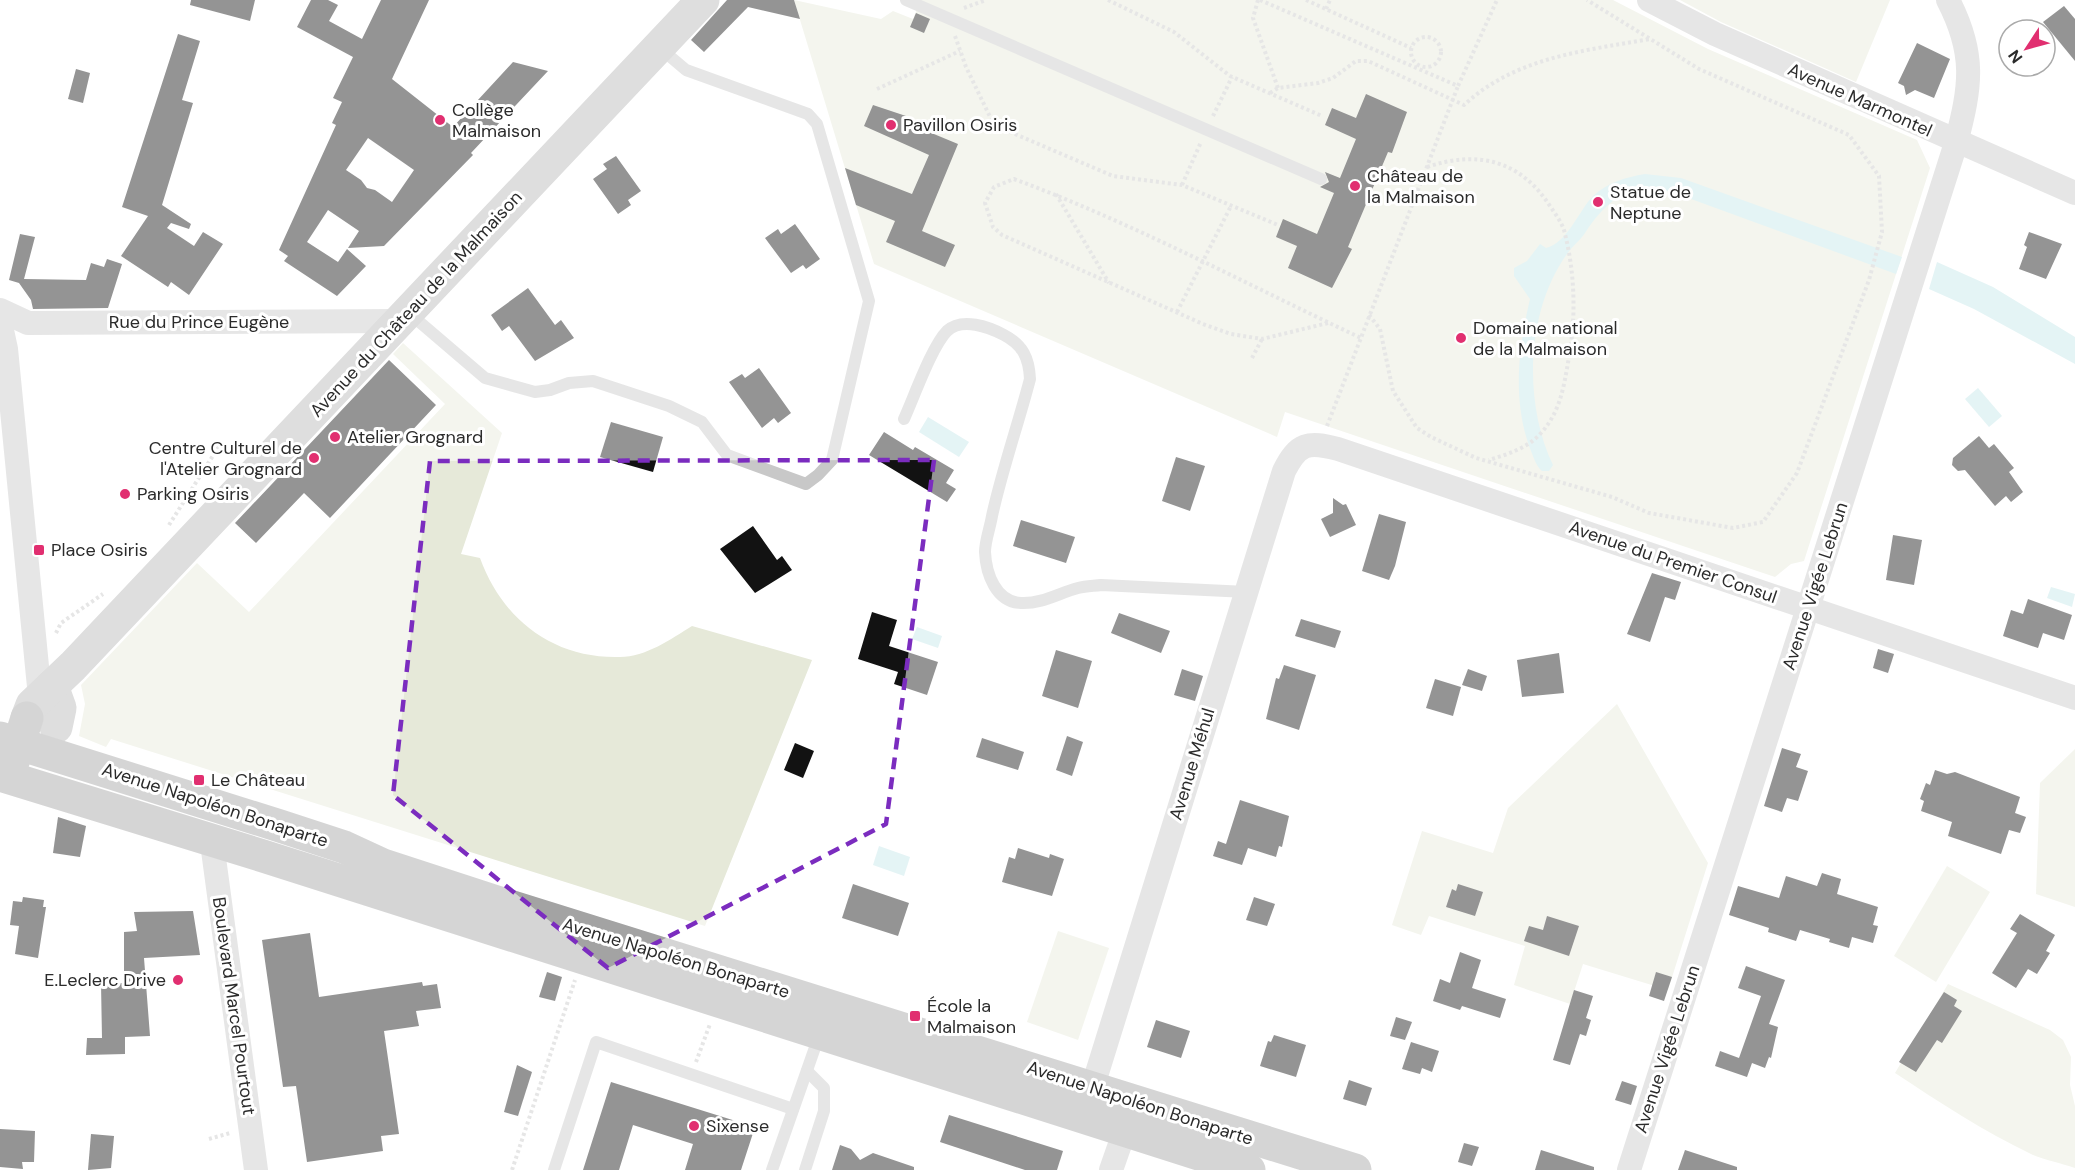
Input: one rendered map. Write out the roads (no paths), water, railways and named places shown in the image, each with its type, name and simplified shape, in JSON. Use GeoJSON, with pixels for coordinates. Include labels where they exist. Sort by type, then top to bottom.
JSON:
{"type":"FeatureCollection","features":[{"type":"Feature","properties":{"kind":"main road","name":"Avenue Napoléon Bonaparte"},"geometry":{"type":"LineString","coordinates":[[24,739],[207,803],[344,847],[383,865],[1092,1089],[1313,1164],[1354,1170]]}},
{"type":"Feature","properties":{"kind":"main road","name":"Avenue Napoléon Bonaparte"},"geometry":{"type":"LineString","coordinates":[[24,739],[212,843],[263,856],[1246,1170]]}},
{"type":"Feature","properties":{"kind":"main road"},"geometry":{"type":"LineString","coordinates":[[207,803],[212,843]]}},
{"type":"Feature","properties":{"kind":"main road"},"geometry":{"type":"LineString","coordinates":[[212,843],[222,834],[233,831],[360,870],[383,865]]}},
{"type":"Feature","properties":{"kind":"street","name":"Avenue du Château de la Malmaison"},"geometry":{"type":"LineString","coordinates":[[24,739],[405,317],[703,0]]}},
{"type":"Feature","properties":{"kind":"street","name":"Avenue Marmontel"},"geometry":{"type":"LineString","coordinates":[[1649,0],[1715,34],[1956,143],[2075,193]]}},
{"type":"Feature","properties":{"kind":"street","name":"Avenue Vigée Lebrun"},"geometry":{"type":"LineString","coordinates":[[1629,1170],[1956,143],[1969,94],[1967,48],[1948,0]]}},
{"type":"Feature","properties":{"kind":"street","name":"Rue du Prince Eugène"},"geometry":{"type":"LineString","coordinates":[[0,310],[28,323],[405,317]]}},
{"type":"Feature","properties":{"kind":"street"},"geometry":{"type":"LineString","coordinates":[[0,321],[6,349],[24,739]]}},
{"type":"Feature","properties":{"kind":"street","name":"Avenue du Premier Consul"},"geometry":{"type":"LineString","coordinates":[[1303,446],[1320,444],[1338,449],[2075,698]]}},
{"type":"Feature","properties":{"kind":"street","name":"Avenue Méhul"},"geometry":{"type":"LineString","coordinates":[[1092,1089],[1284,471],[1292,455],[1303,446]]}},
{"type":"Feature","properties":{"kind":"street","name":"Boulevard Marcel Pourtout"},"geometry":{"type":"LineString","coordinates":[[212,843],[256,1170]]}},
{"type":"Feature","properties":{"kind":"street"},"geometry":{"type":"LineString","coordinates":[[1111,1170],[1125,1130]]}},
{"type":"Feature","properties":{"kind":"lane"},"geometry":{"type":"LineString","coordinates":[[906,0],[1321,179]]}},
{"type":"Feature","properties":{"kind":"lane"},"geometry":{"type":"LineString","coordinates":[[405,317],[485,378],[535,392],[550,390],[569,383],[593,381],[687,413],[702,422],[727,455],[742,462],[806,484],[818,475],[832,460],[869,301],[817,124],[808,114],[686,70],[659,47]]}},
{"type":"Feature","properties":{"kind":"lane"},"geometry":{"type":"LineString","coordinates":[[904,418],[937,346],[948,330],[960,326],[986,325],[1016,341],[1029,360],[1030,379],[996,496],[985,550],[987,570],[996,589],[1005,599],[1020,603],[1037,601],[1077,588],[1101,585],[1246,592]]}},
{"type":"Feature","properties":{"kind":"lane"},"geometry":{"type":"LineString","coordinates":[[772,1170],[820,1035]]}},
{"type":"Feature","properties":{"kind":"lane"},"geometry":{"type":"LineString","coordinates":[[554,1170],[596,1042],[793,1109]]}},
{"type":"Feature","properties":{"kind":"lane"},"geometry":{"type":"LineString","coordinates":[[805,1170],[824,1111],[824,1088],[807,1071]]}},
{"type":"Feature","properties":{"kind":"water"},"geometry":{"type":"Polygon","coordinates":[[[1645,174],[1681,178],[1902,257],[1896,274],[1672,192],[1644,189],[1621,196],[1602,211],[1569,251],[1553,277],[1543,302],[1533,357],[1533,386],[1543,440],[1553,465],[1549,471],[1542,471],[1531,451],[1521,414],[1520,356],[1530,299],[1514,276],[1514,268],[1527,261],[1540,244],[1546,248],[1560,240],[1598,191],[1617,181],[1645,174]]]}},
{"type":"Feature","properties":{"kind":"water"},"geometry":{"type":"Polygon","coordinates":[[[1937,262],[1993,287],[2075,337],[2075,364],[1974,309],[1929,289],[1937,262]]]}},
{"type":"Feature","properties":{"kind":"water"},"geometry":{"type":"Polygon","coordinates":[[[1978,388],[2002,416],[1989,427],[1965,399],[1978,388]]]}},
{"type":"Feature","properties":{"kind":"water"},"geometry":{"type":"Polygon","coordinates":[[[928,417],[969,442],[959,457],[919,432],[928,417]]]}},
{"type":"Feature","properties":{"kind":"water"},"geometry":{"type":"Polygon","coordinates":[[[2051,587],[2075,594],[2072,607],[2047,598],[2051,587]]]}},
{"type":"Feature","properties":{"kind":"water"},"geometry":{"type":"Polygon","coordinates":[[[917,627],[942,636],[938,648],[912,639],[917,627]]]}},
{"type":"Feature","properties":{"kind":"water"},"geometry":{"type":"Polygon","coordinates":[[[879,846],[910,857],[904,876],[873,865],[879,846]]]}},
{"type":"Feature","properties":{"kind":"place","name":"Collège Malmaison"},"geometry":{"type":"Point","coordinates":[440,120]}},
{"type":"Feature","properties":{"kind":"place","name":"Pavillon Osiris"},"geometry":{"type":"Point","coordinates":[891,125]}},
{"type":"Feature","properties":{"kind":"place","name":"Château de la Malmaison"},"geometry":{"type":"Point","coordinates":[1355,186]}},
{"type":"Feature","properties":{"kind":"place","name":"Statue de Neptune"},"geometry":{"type":"Point","coordinates":[1598,202]}},
{"type":"Feature","properties":{"kind":"place","name":"Domaine national de la Malmaison"},"geometry":{"type":"Point","coordinates":[1461,338]}},
{"type":"Feature","properties":{"kind":"place","name":"Atelier Grognard"},"geometry":{"type":"Point","coordinates":[335,437]}},
{"type":"Feature","properties":{"kind":"place","name":"Centre Culturel de l'Atelier Grognard"},"geometry":{"type":"Point","coordinates":[314,458]}},
{"type":"Feature","properties":{"kind":"place","name":"Parking Osiris"},"geometry":{"type":"Point","coordinates":[125,494]}},
{"type":"Feature","properties":{"kind":"place","name":"Place Osiris"},"geometry":{"type":"Point","coordinates":[39,550]}},
{"type":"Feature","properties":{"kind":"place","name":"Le Château"},"geometry":{"type":"Point","coordinates":[199,780]}},
{"type":"Feature","properties":{"kind":"place","name":"E.Leclerc Drive"},"geometry":{"type":"Point","coordinates":[178,980]}},
{"type":"Feature","properties":{"kind":"place","name":"École la Malmaison"},"geometry":{"type":"Point","coordinates":[915,1016]}},
{"type":"Feature","properties":{"kind":"place","name":"Sixense"},"geometry":{"type":"Point","coordinates":[694,1126]}}]}
